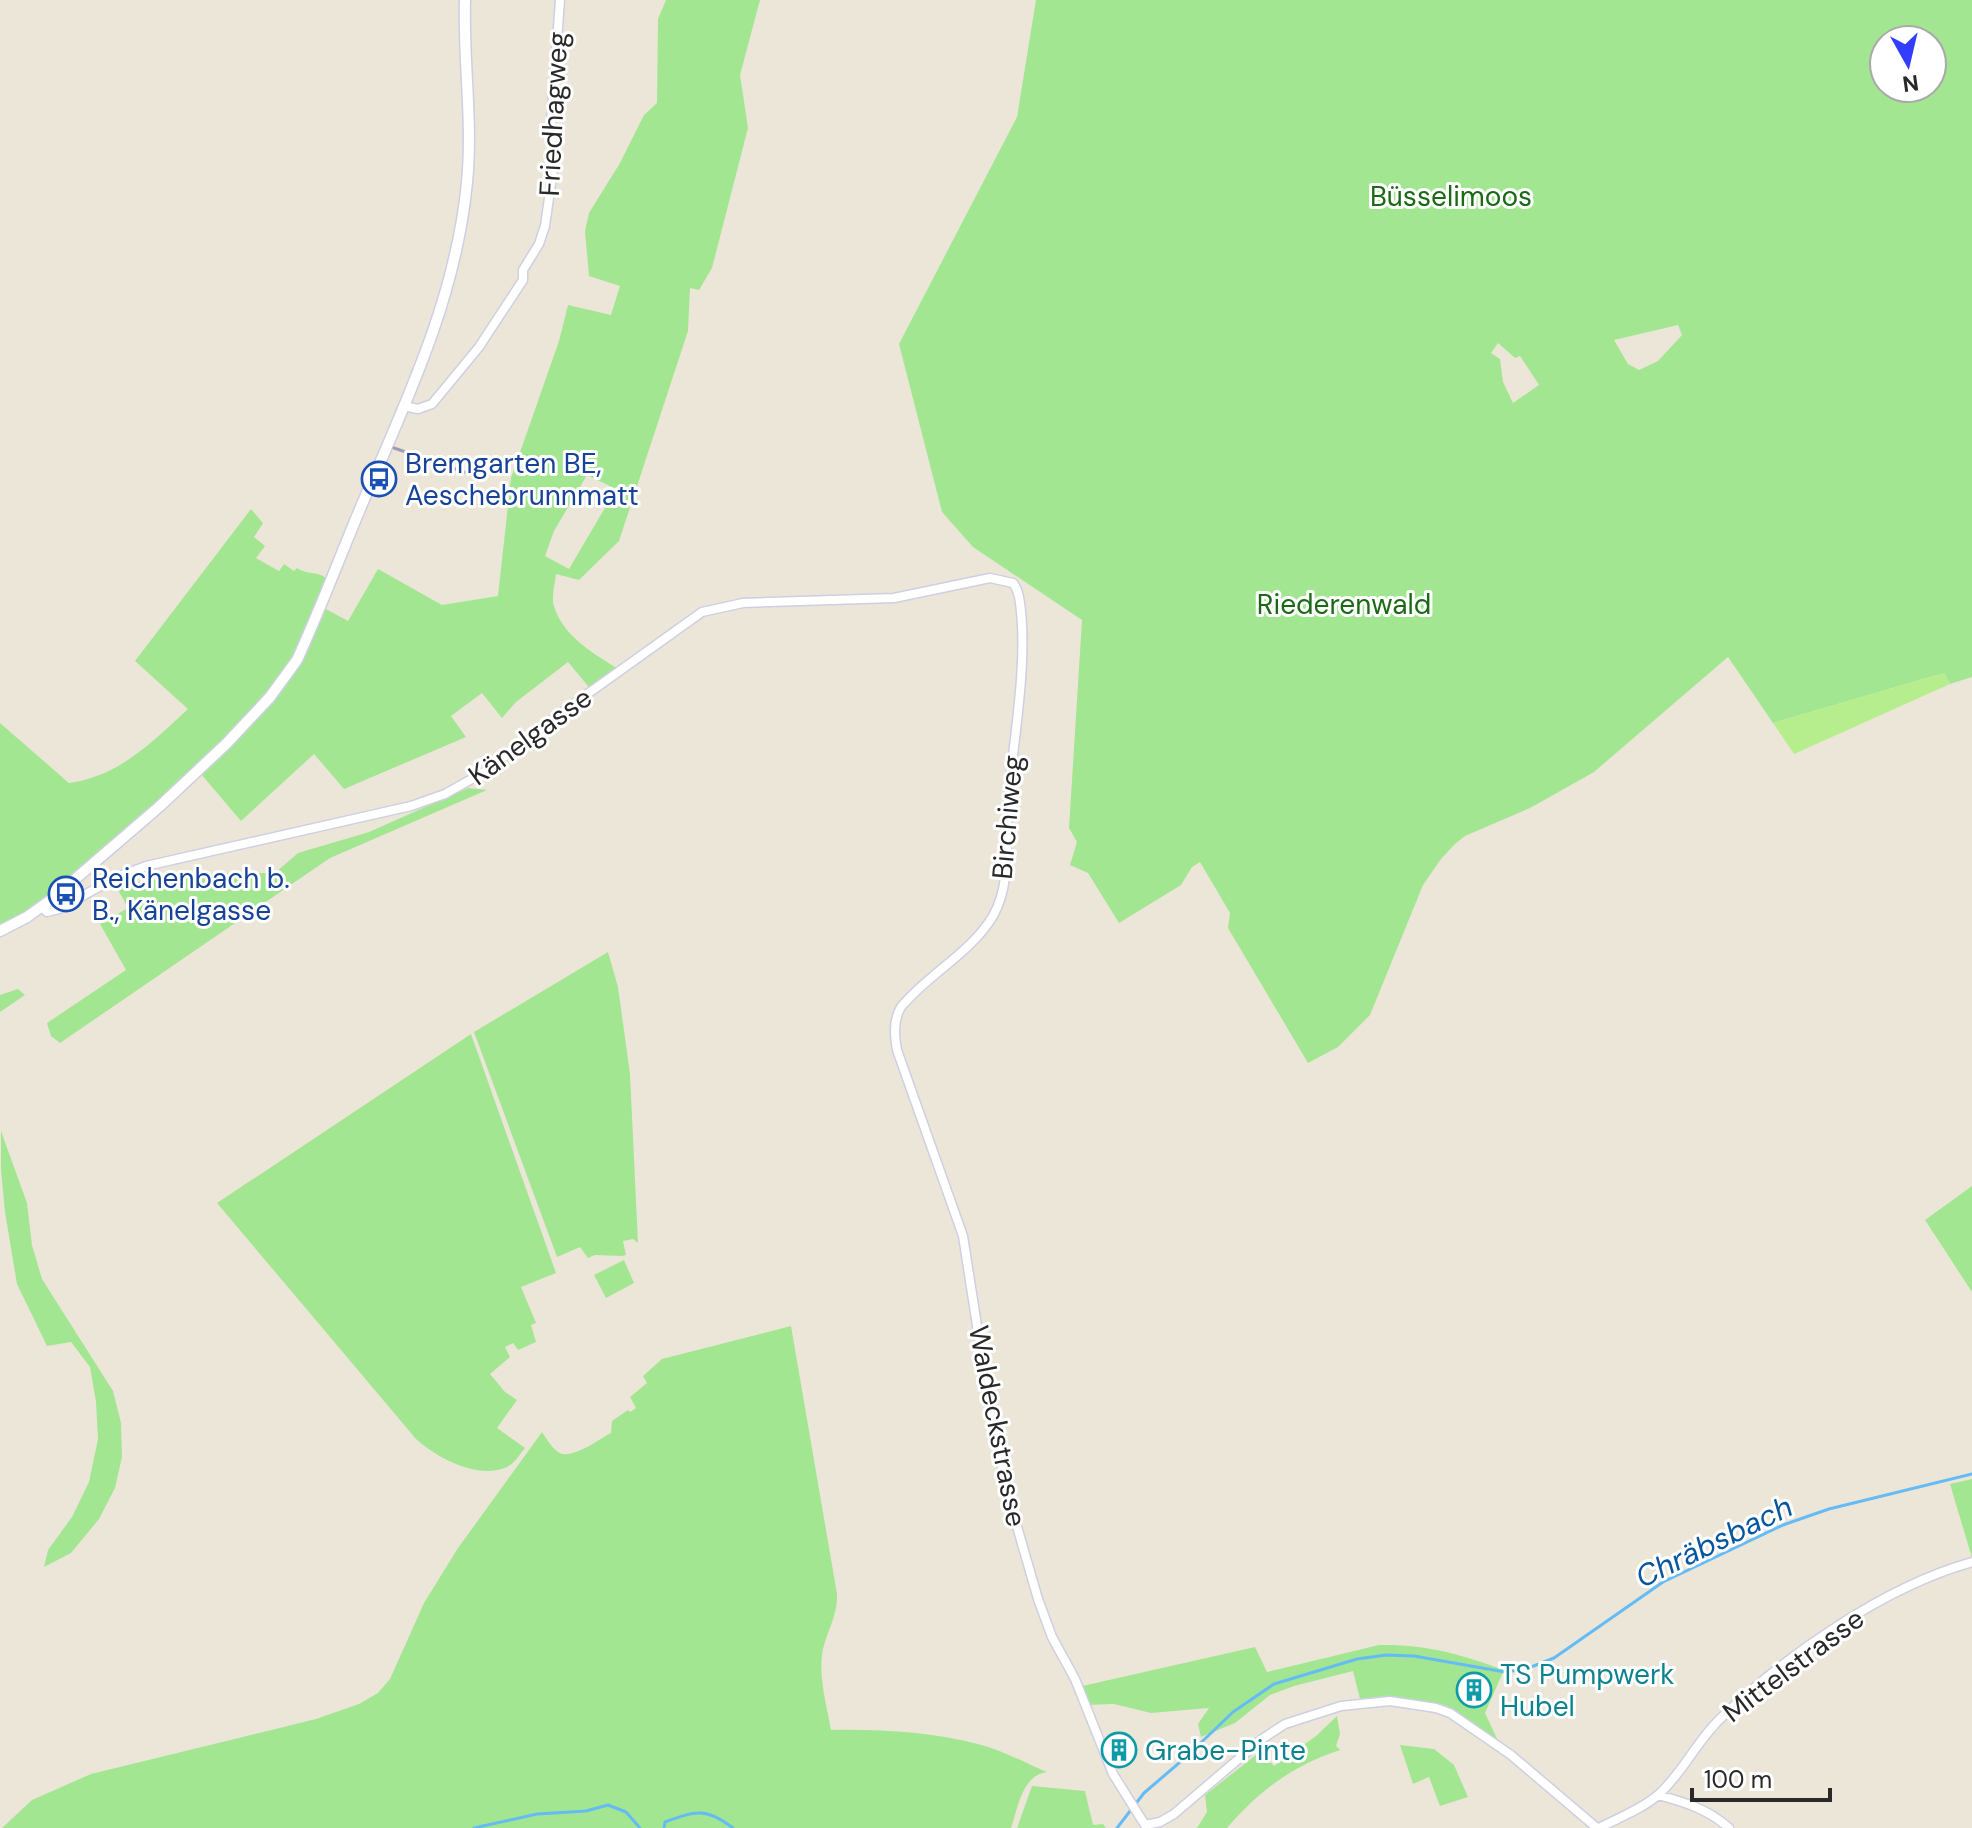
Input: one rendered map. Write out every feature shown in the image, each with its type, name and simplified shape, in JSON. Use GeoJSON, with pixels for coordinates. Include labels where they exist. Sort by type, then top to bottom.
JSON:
{"type":"FeatureCollection","features":[{"type":"Feature","properties":{"kind":"street"},"geometry":{"type":"LineString","coordinates":[[0,931],[42,907],[191,778],[270,697],[297,660],[438,320],[462,226],[470,135],[465,0]]}},
{"type":"Feature","properties":{"kind":"street","name":"Friedhagweg"},"geometry":{"type":"LineString","coordinates":[[404,406],[418,409],[432,404],[469,358],[523,280],[523,270],[539,244],[545,226],[555,156],[551,124],[560,0]]}},
{"type":"Feature","properties":{"kind":"street","name":"Känelgasse"},"geometry":{"type":"LineString","coordinates":[[42,907],[47,912],[59,909],[115,878],[146,866],[411,806],[445,794],[498,763],[558,715],[702,612],[743,603],[894,598],[990,578],[1013,583]]}},
{"type":"Feature","properties":{"kind":"street","name":"Birchiweg"},"geometry":{"type":"LineString","coordinates":[[897,1013],[915,991],[986,926],[1001,895],[1021,642],[1020,600],[1013,583]]}},
{"type":"Feature","properties":{"kind":"street","name":"Waldeckstrasse"},"geometry":{"type":"LineString","coordinates":[[897,1013],[894,1029],[897,1050],[963,1236],[991,1415],[1018,1533],[1052,1637],[1075,1679],[1113,1774],[1145,1827]]}},
{"type":"Feature","properties":{"kind":"street","name":"Mittelstrasse"},"geometry":{"type":"LineString","coordinates":[[1598,1828],[1658,1795],[1717,1722],[1786,1663],[1881,1600],[1972,1562]]}},
{"type":"Feature","properties":{"kind":"street"},"geometry":{"type":"LineString","coordinates":[[1145,1827],[1174,1814],[1262,1739],[1285,1724],[1341,1706],[1390,1701],[1450,1713],[1511,1755],[1598,1828]]}},
{"type":"Feature","properties":{"kind":"street"},"geometry":{"type":"LineString","coordinates":[[1658,1795],[1690,1804],[1729,1828]]}},
{"type":"Feature","properties":{"kind":"green space"},"geometry":{"type":"Polygon","coordinates":[[[666,0],[760,0],[740,75],[748,128],[712,268],[699,290],[690,288],[688,331],[619,541],[579,580],[556,574],[553,602],[558,617],[581,644],[621,671],[593,692],[568,662],[516,702],[502,718],[482,693],[451,716],[466,737],[344,789],[314,754],[241,821],[201,774],[272,699],[324,608],[348,621],[378,569],[442,605],[498,596],[511,478],[559,341],[568,305],[611,315],[620,286],[589,276],[585,231],[589,213],[620,163],[644,115],[657,103],[658,19],[666,0]],[[587,475],[554,531],[545,556],[569,569],[616,489],[587,475]]]}},
{"type":"Feature","properties":{"kind":"green space","name":"Riederenwald"},"geometry":{"type":"Polygon","coordinates":[[[1036,0],[1972,0],[1972,677],[1950,684],[1944,673],[1773,723],[1728,657],[1594,772],[1530,808],[1465,836],[1455,844],[1423,885],[1370,1015],[1338,1047],[1308,1063],[1228,928],[1230,913],[1200,862],[1192,867],[1181,885],[1119,923],[1088,873],[1070,865],[1077,842],[1069,828],[1082,620],[973,547],[942,512],[899,344],[1017,117],[1036,0]],[[1678,325],[1614,340],[1628,364],[1639,370],[1658,361],[1682,335],[1678,325]],[[1498,343],[1491,353],[1500,359],[1503,382],[1513,403],[1539,385],[1520,356],[1515,358],[1498,343]]]}},
{"type":"Feature","properties":{"kind":"green space"},"geometry":{"type":"Polygon","coordinates":[[[251,509],[263,523],[254,537],[265,546],[256,558],[279,571],[284,564],[294,571],[297,568],[326,578],[288,667],[225,739],[157,803],[39,904],[0,926],[0,723],[69,783],[104,773],[148,745],[188,709],[135,661],[251,509]]]}},
{"type":"Feature","properties":{"kind":"green space"},"geometry":{"type":"Polygon","coordinates":[[[1944,673],[1950,684],[1794,754],[1773,723],[1944,673]]]}},
{"type":"Feature","properties":{"kind":"green space"},"geometry":{"type":"Polygon","coordinates":[[[468,788],[487,790],[330,858],[60,1043],[51,1036],[47,1023],[126,970],[100,924],[128,908],[116,886],[198,873],[275,873],[298,853],[369,832],[468,788]]]}},
{"type":"Feature","properties":{"kind":"green space"},"geometry":{"type":"Polygon","coordinates":[[[608,952],[618,987],[630,1074],[638,1243],[633,1239],[623,1241],[626,1255],[622,1256],[595,1255],[588,1258],[580,1247],[557,1257],[474,1032],[608,952]]]}},
{"type":"Feature","properties":{"kind":"green space"},"geometry":{"type":"Polygon","coordinates":[[[18,989],[25,995],[0,1012],[0,995],[18,989]]]}},
{"type":"Feature","properties":{"kind":"green space"},"geometry":{"type":"Polygon","coordinates":[[[471,1034],[556,1273],[521,1287],[536,1323],[531,1325],[536,1342],[518,1350],[513,1343],[505,1347],[510,1357],[490,1374],[505,1392],[517,1400],[497,1428],[525,1448],[507,1467],[484,1471],[446,1460],[416,1439],[217,1203],[471,1034]]]}},
{"type":"Feature","properties":{"kind":"green space"},"geometry":{"type":"Polygon","coordinates":[[[1,1131],[27,1203],[32,1245],[42,1279],[113,1391],[121,1423],[122,1457],[115,1488],[99,1519],[71,1553],[44,1567],[48,1550],[72,1517],[89,1482],[98,1439],[96,1402],[90,1367],[71,1342],[47,1346],[17,1284],[5,1212],[1,1131]]]}},
{"type":"Feature","properties":{"kind":"green space"},"geometry":{"type":"Polygon","coordinates":[[[1972,1186],[1972,1292],[1925,1220],[1972,1186]]]}},
{"type":"Feature","properties":{"kind":"green space"},"geometry":{"type":"Polygon","coordinates":[[[624,1260],[634,1283],[606,1298],[594,1275],[624,1260]]]}},
{"type":"Feature","properties":{"kind":"green space"},"geometry":{"type":"Polygon","coordinates":[[[791,1326],[837,1594],[836,1610],[821,1664],[831,1730],[905,1732],[960,1740],[996,1750],[1047,1772],[1039,1774],[1026,1786],[1011,1828],[2,1828],[32,1800],[91,1774],[316,1719],[359,1704],[378,1693],[390,1679],[424,1603],[458,1548],[542,1432],[558,1452],[577,1452],[611,1433],[612,1421],[636,1408],[630,1397],[647,1383],[643,1376],[662,1359],[791,1326]]]}},
{"type":"Feature","properties":{"kind":"green space"},"geometry":{"type":"Polygon","coordinates":[[[1972,1479],[1972,1558],[1950,1484],[1972,1479]]]}},
{"type":"Feature","properties":{"kind":"green space"},"geometry":{"type":"Polygon","coordinates":[[[1379,1645],[1443,1651],[1504,1670],[1485,1713],[1499,1743],[1458,1713],[1435,1704],[1397,1698],[1360,1699],[1353,1671],[1270,1695],[1235,1723],[1201,1737],[1198,1724],[1209,1708],[1151,1713],[1114,1704],[1085,1705],[1078,1687],[1255,1647],[1267,1672],[1379,1645]]]}},
{"type":"Feature","properties":{"kind":"green space"},"geometry":{"type":"Polygon","coordinates":[[[1337,1716],[1340,1734],[1336,1746],[1340,1750],[1307,1763],[1278,1781],[1227,1828],[1197,1828],[1207,1812],[1205,1795],[1261,1751],[1274,1766],[1316,1736],[1337,1716]]]}},
{"type":"Feature","properties":{"kind":"green space"},"geometry":{"type":"Polygon","coordinates":[[[1400,1745],[1434,1749],[1454,1765],[1468,1797],[1440,1806],[1429,1777],[1413,1784],[1400,1745]]]}},
{"type":"Feature","properties":{"kind":"green space"},"geometry":{"type":"Polygon","coordinates":[[[1032,1786],[1085,1791],[1093,1825],[1103,1824],[1106,1828],[1017,1828],[1032,1786]]]}},
{"type":"Feature","properties":{"kind":"waterway","name":"Chräbsbach"},"geometry":{"type":"LineString","coordinates":[[1117,1828],[1144,1793],[1233,1712],[1274,1684],[1357,1659],[1386,1655],[1414,1656],[1505,1672],[1526,1669],[1554,1658],[1663,1582],[1783,1525],[1829,1509],[1972,1474]]}},
{"type":"Feature","properties":{"kind":"waterway","name":"Chräbsbach"},"geometry":{"type":"LineString","coordinates":[[474,1828],[537,1814],[586,1811],[608,1805],[626,1812],[640,1828]]}},
{"type":"Feature","properties":{"kind":"waterway","name":"Chräbsbach"},"geometry":{"type":"LineString","coordinates":[[664,1828],[665,1822],[700,1813],[724,1821],[733,1828]]}},
{"type":"Feature","properties":{"kind":"railway"},"geometry":{"type":"LineString","coordinates":[[394,448],[470,474]]}},
{"type":"Feature","properties":{"kind":"place","name":"Bremgarten BE, Aeschebrunnmatt"},"geometry":{"type":"Point","coordinates":[379,479]}},
{"type":"Feature","properties":{"kind":"place","name":"Reichenbach b. B., Känelgasse"},"geometry":{"type":"Point","coordinates":[66,894]}},
{"type":"Feature","properties":{"kind":"place","name":"TS Pumpwerk Hubel"},"geometry":{"type":"Point","coordinates":[1474,1690]}},
{"type":"Feature","properties":{"kind":"place","name":"Grabe-Pinte"},"geometry":{"type":"Point","coordinates":[1119,1750]}},
{"type":"Feature","properties":{"kind":"park label","name":"Büsselimoos"},"geometry":{"type":"Point","coordinates":[1451,196]}}]}
